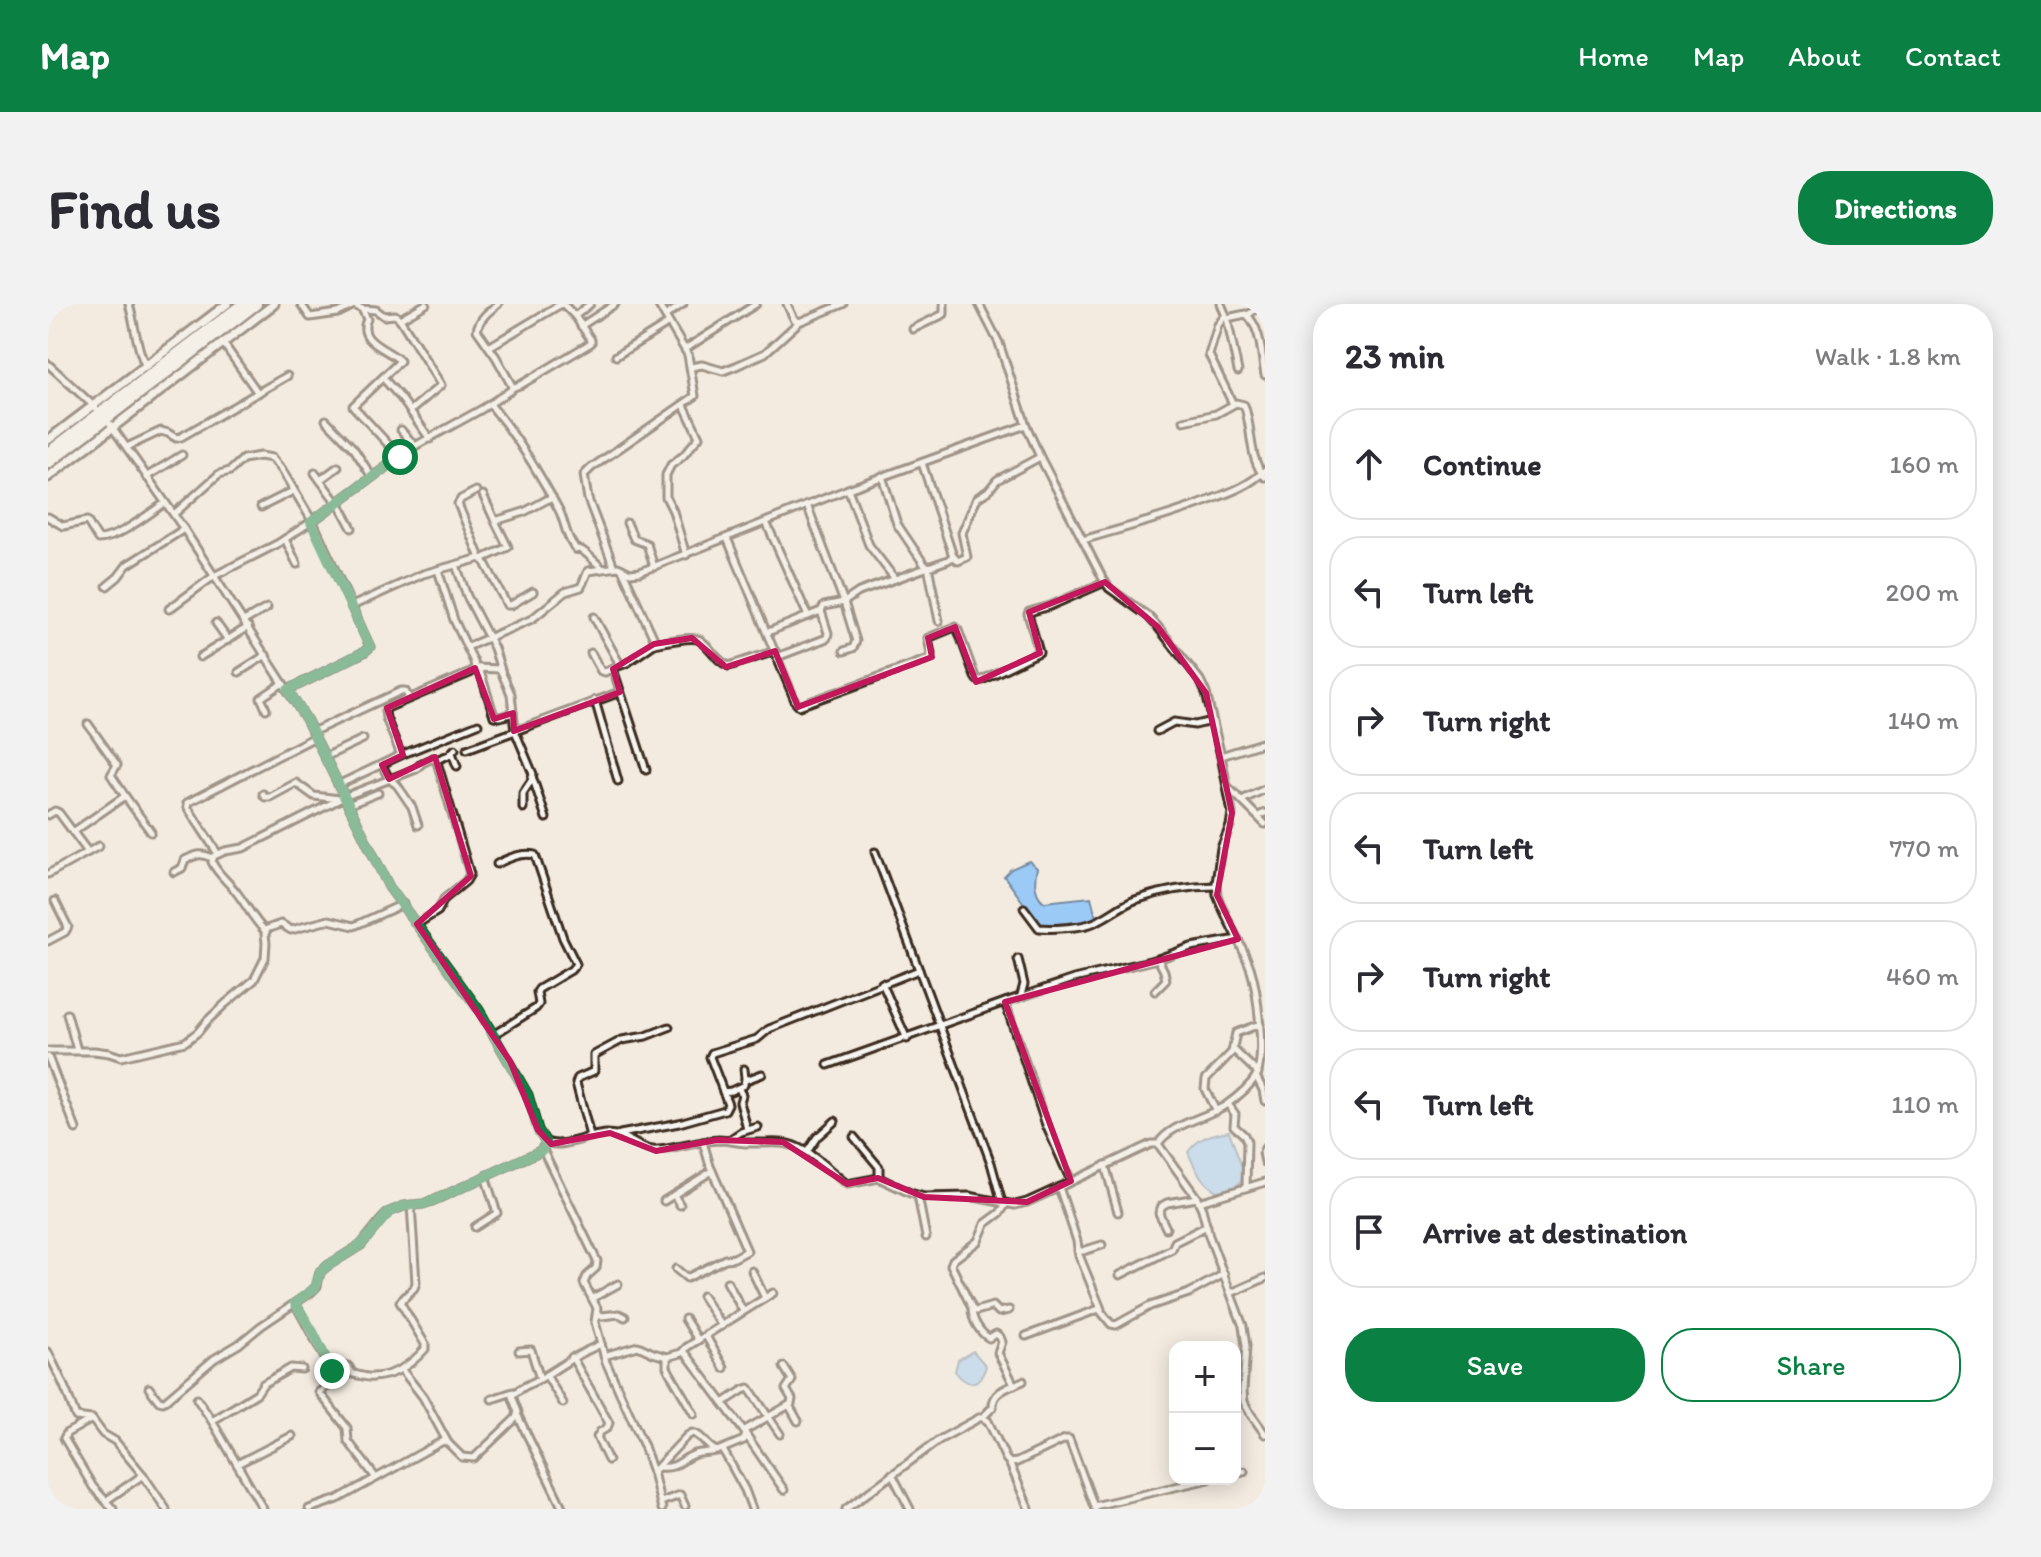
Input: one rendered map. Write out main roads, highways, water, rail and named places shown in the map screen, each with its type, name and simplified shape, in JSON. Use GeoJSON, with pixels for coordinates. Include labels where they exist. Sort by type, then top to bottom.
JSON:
{"type":"FeatureCollection","features":[{"type":"Feature","properties":{"kind":"highway"},"geometry":{"type":"LineString","coordinates":[[48,453],[243,304]]}},
{"type":"Feature","properties":{"kind":"highway"},"geometry":{"type":"LineString","coordinates":[[48,463],[256,304]]}},
{"type":"Feature","properties":{"kind":"water"},"geometry":{"type":"Polygon","coordinates":[[[1029,861],[1037,868],[1035,886],[1044,902],[1091,897],[1096,917],[1090,921],[1038,923],[1004,876],[1011,869],[1029,861]]]}},
{"type":"Feature","properties":{"kind":"water"},"geometry":{"type":"Polygon","coordinates":[[[1229,1131],[1245,1176],[1236,1187],[1217,1191],[1203,1180],[1188,1152],[1206,1137],[1229,1131]]]}},
{"type":"Feature","properties":{"kind":"water"},"geometry":{"type":"Polygon","coordinates":[[[973,1351],[986,1366],[977,1381],[968,1382],[955,1371],[958,1360],[973,1351]]]}}]}
